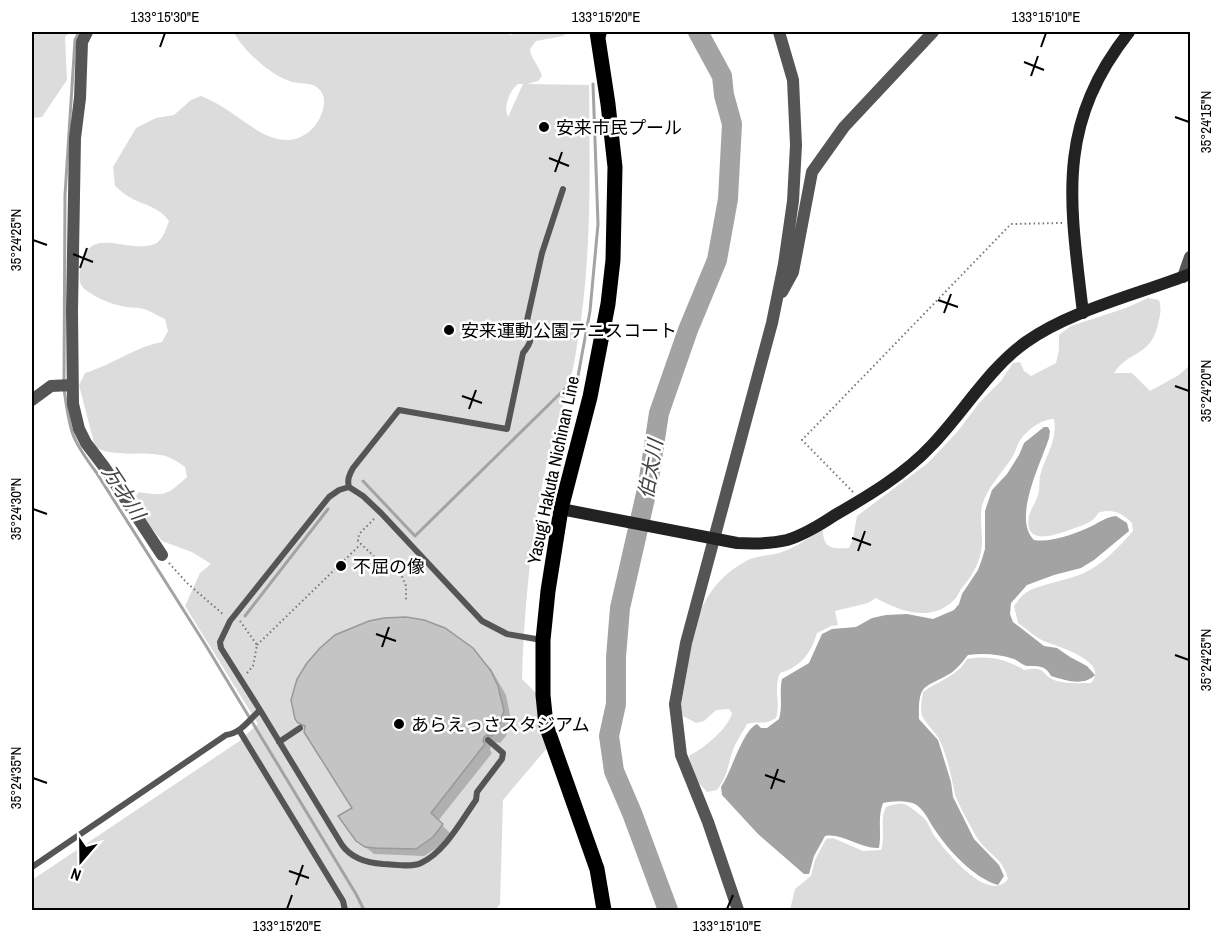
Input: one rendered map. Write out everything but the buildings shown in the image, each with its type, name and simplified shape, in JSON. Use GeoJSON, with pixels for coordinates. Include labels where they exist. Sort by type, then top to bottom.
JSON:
{"type":"FeatureCollection","features":[{"type":"Feature","properties":{"kind":"main road","name":"Yasugi Hakuta Nichinan Line"},"geometry":{"type":"LineString","coordinates":[[597,32],[615,168],[613,260],[608,304],[590,397],[561,509],[543,640],[543,695],[546,725],[597,869],[604,910]]}},
{"type":"Feature","properties":{"kind":"street"},"geometry":{"type":"LineString","coordinates":[[87,32],[82,42],[80,98],[75,138],[73,404],[79,429],[162,555]]}},
{"type":"Feature","properties":{"kind":"street"},"geometry":{"type":"LineString","coordinates":[[738,910],[708,822],[681,755],[675,704],[686,643],[710,557],[710,539],[772,323],[784,264],[792,212],[796,145],[793,80],[779,32]]}},
{"type":"Feature","properties":{"kind":"street"},"geometry":{"type":"LineString","coordinates":[[775,307],[793,272],[812,172],[844,126],[933,32]]}},
{"type":"Feature","properties":{"kind":"street"},"geometry":{"type":"LineString","coordinates":[[1083,313],[1072,223],[1072,163],[1078,135],[1098,77],[1129,32]]}},
{"type":"Feature","properties":{"kind":"street"},"geometry":{"type":"LineString","coordinates":[[561,509],[737,543],[765,544],[787,540],[807,532],[861,500],[896,476],[930,448],[1000,365],[1026,342],[1083,313],[1187,275],[1191,257]]}},
{"type":"Feature","properties":{"kind":"street"},"geometry":{"type":"LineString","coordinates":[[32,400],[51,386],[72,386]]}},
{"type":"Feature","properties":{"kind":"lane"},"geometry":{"type":"LineString","coordinates":[[349,487],[349,475],[399,410],[507,429],[523,353],[531,343],[531,334],[526,324],[542,253],[563,189]]}},
{"type":"Feature","properties":{"kind":"lane"},"geometry":{"type":"LineString","coordinates":[[349,487],[363,496],[381,513],[482,621],[507,634],[543,640]]}},
{"type":"Feature","properties":{"kind":"lane"},"geometry":{"type":"LineString","coordinates":[[349,487],[328,497],[230,621],[220,642],[221,648],[345,849],[354,857],[365,862],[420,864],[441,849],[476,800],[477,792],[502,759],[503,753],[488,740]]}},
{"type":"Feature","properties":{"kind":"lane"},"geometry":{"type":"LineString","coordinates":[[32,867],[226,735],[234,734],[260,710]]}},
{"type":"Feature","properties":{"kind":"lane"},"geometry":{"type":"LineString","coordinates":[[279,742],[300,728]]}},
{"type":"Feature","properties":{"kind":"lane"},"geometry":{"type":"LineString","coordinates":[[239,730],[343,901],[345,910]]}},
{"type":"Feature","properties":{"kind":"path"},"geometry":{"type":"LineString","coordinates":[[861,500],[802,440],[1011,224],[1072,223]]}},
{"type":"Feature","properties":{"kind":"path"},"geometry":{"type":"LineString","coordinates":[[381,513],[359,534],[358,541],[384,566],[401,574],[406,586],[406,600]]}},
{"type":"Feature","properties":{"kind":"path"},"geometry":{"type":"LineString","coordinates":[[240,679],[253,666],[257,645],[361,544]]}},
{"type":"Feature","properties":{"kind":"path"},"geometry":{"type":"LineString","coordinates":[[162,555],[187,583],[212,602],[230,621]]}},
{"type":"Feature","properties":{"kind":"path"},"geometry":{"type":"LineString","coordinates":[[235,614],[257,645]]}},
{"type":"Feature","properties":{"kind":"shaded area"},"geometry":{"type":"Polygon","coordinates":[[[32,32],[70,32],[65,37],[67,80],[42,117],[32,118],[32,32]]]}},
{"type":"Feature","properties":{"kind":"shaded area"},"geometry":{"type":"Polygon","coordinates":[[[234,32],[501,32],[511,35],[517,32],[568,32],[563,36],[536,41],[530,49],[542,76],[538,81],[527,84],[589,85],[589,219],[585,286],[573,367],[549,452],[541,493],[532,546],[524,625],[522,679],[538,695],[547,748],[503,800],[500,904],[495,910],[32,910],[32,880],[238,742],[258,724],[185,606],[200,573],[211,564],[192,552],[162,541],[139,512],[135,497],[139,492],[161,494],[171,491],[187,477],[185,467],[164,456],[110,452],[95,447],[79,385],[85,373],[142,348],[162,342],[168,331],[165,319],[144,309],[121,306],[99,298],[84,289],[80,280],[84,256],[90,247],[99,243],[132,246],[155,244],[167,227],[169,221],[161,213],[129,197],[115,186],[113,167],[136,128],[156,118],[174,115],[191,100],[201,96],[258,131],[279,139],[290,140],[300,137],[311,130],[321,116],[324,98],[319,89],[310,84],[292,82],[276,75],[251,54],[234,32]],[[518,84],[510,94],[506,108],[508,117],[523,84],[518,84]]]}},
{"type":"Feature","properties":{"kind":"shaded area"},"geometry":{"type":"Polygon","coordinates":[[[1148,298],[1159,300],[1160,304],[1161,310],[1155,335],[1145,348],[1126,360],[1114,373],[1132,373],[1150,391],[1179,375],[1190,365],[1190,910],[790,910],[795,889],[811,876],[815,860],[826,839],[833,838],[863,851],[881,850],[884,812],[886,807],[897,804],[906,805],[924,818],[934,836],[969,874],[990,885],[1000,885],[1008,879],[1003,866],[978,839],[958,803],[943,747],[922,715],[923,692],[953,674],[967,659],[982,657],[1010,663],[1024,670],[1041,670],[1052,679],[1061,682],[1091,683],[1095,675],[1094,668],[1089,662],[1081,656],[1043,641],[1032,634],[1018,623],[1014,606],[1028,591],[1091,570],[1117,549],[1133,531],[1132,523],[1121,514],[1108,511],[1098,513],[1087,523],[1058,534],[1042,536],[1031,532],[1028,526],[1029,516],[1038,495],[1040,476],[1053,441],[1055,427],[1054,419],[1036,425],[1020,441],[1013,456],[984,499],[981,512],[980,557],[974,571],[955,599],[936,611],[926,613],[906,611],[876,598],[868,603],[835,611],[838,625],[817,633],[804,659],[780,673],[777,684],[776,718],[768,722],[747,724],[734,747],[721,784],[717,790],[707,792],[695,779],[689,756],[715,738],[732,713],[729,709],[716,710],[704,721],[696,723],[683,716],[681,706],[692,643],[703,606],[713,589],[727,574],[746,561],[787,550],[823,530],[827,544],[838,548],[849,548],[857,516],[928,463],[1001,381],[1013,363],[1020,362],[1024,371],[1031,376],[1056,363],[1059,335],[1071,326],[1126,308],[1148,298]]]}},
{"type":"Feature","properties":{"kind":"shaded area"},"geometry":{"type":"Polygon","coordinates":[[[1044,427],[1048,427],[1050,431],[1049,438],[1030,490],[1027,505],[1028,531],[1034,540],[1064,537],[1116,516],[1127,523],[1129,531],[1081,568],[1027,585],[1011,603],[1010,614],[1013,622],[1044,646],[1057,648],[1087,666],[1095,675],[1085,681],[1068,681],[1051,676],[1043,668],[1025,665],[1008,657],[991,654],[968,655],[951,673],[925,688],[919,707],[919,719],[938,740],[951,782],[953,797],[974,839],[999,865],[1004,876],[998,885],[971,870],[947,846],[915,804],[899,801],[883,803],[880,814],[879,848],[872,848],[838,837],[825,836],[814,856],[809,874],[804,874],[758,834],[722,795],[721,787],[742,743],[757,724],[761,728],[767,728],[779,719],[782,679],[809,663],[822,634],[832,629],[856,627],[872,618],[886,615],[907,614],[933,619],[954,610],[982,559],[985,549],[985,511],[992,490],[1007,474],[1024,443],[1044,427]]]}},
{"type":"Feature","properties":{"kind":"waterway","name":"万才川"},"geometry":{"type":"LineString","coordinates":[[64,382],[65,195],[75,40],[79,32]]}},
{"type":"Feature","properties":{"kind":"waterway","name":"伯太川"},"geometry":{"type":"LineString","coordinates":[[668,910],[614,771],[609,736],[616,704],[616,657],[620,608],[648,485],[659,413],[688,330],[717,260],[728,199],[732,124],[724,95],[722,76],[698,32]]}},
{"type":"Feature","properties":{"kind":"waterway"},"geometry":{"type":"LineString","coordinates":[[363,481],[415,536],[578,376],[590,311],[598,224],[593,84]]}},
{"type":"Feature","properties":{"kind":"waterway","name":"万才川"},"geometry":{"type":"LineString","coordinates":[[64,389],[72,433],[81,450],[205,644],[364,910]]}},
{"type":"Feature","properties":{"kind":"waterway"},"geometry":{"type":"LineString","coordinates":[[245,616],[328,509]]}},
{"type":"Feature","properties":{"kind":"place","name":"安来市民プール"},"geometry":{"type":"Point","coordinates":[544,127]}},
{"type":"Feature","properties":{"kind":"place","name":"安来運動公園テニスコート"},"geometry":{"type":"Point","coordinates":[449,330]}},
{"type":"Feature","properties":{"kind":"place","name":"不屈の像"},"geometry":{"type":"Point","coordinates":[341,566]}},
{"type":"Feature","properties":{"kind":"place","name":"あらえっさスタジアム"},"geometry":{"type":"Point","coordinates":[399,724]}}]}
